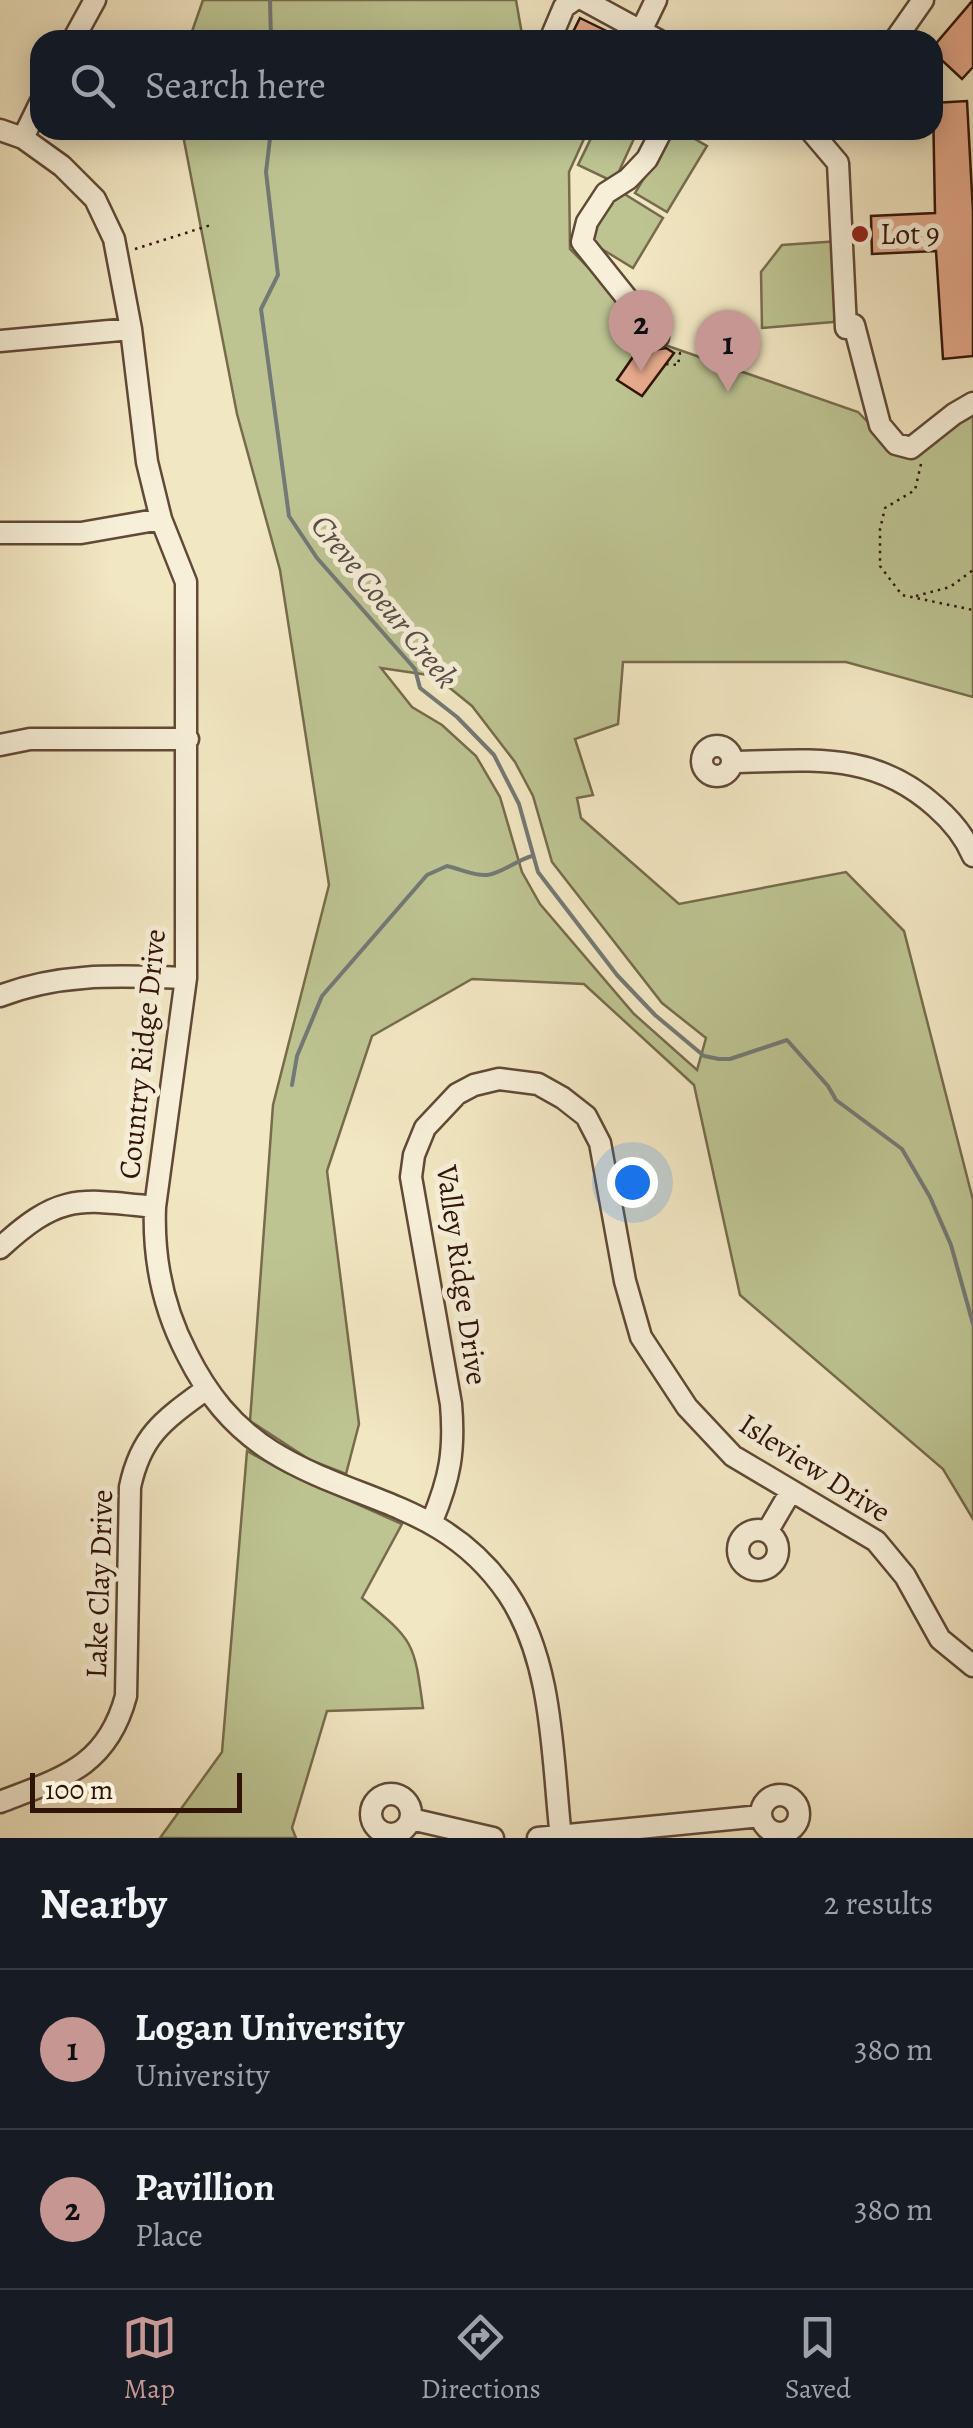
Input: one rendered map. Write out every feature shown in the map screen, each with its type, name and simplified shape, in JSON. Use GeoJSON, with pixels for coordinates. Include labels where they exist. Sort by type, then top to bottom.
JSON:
{"type":"FeatureCollection","features":[{"type":"Feature","properties":{"kind":"street"},"geometry":{"type":"LineString","coordinates":[[79,30],[94,0]]}},
{"type":"Feature","properties":{"kind":"street"},"geometry":{"type":"LineString","coordinates":[[554,30],[564,6],[574,0]]}},
{"type":"Feature","properties":{"kind":"street"},"geometry":{"type":"LineString","coordinates":[[584,0],[639,30]]}},
{"type":"Feature","properties":{"kind":"street"},"geometry":{"type":"LineString","coordinates":[[651,30],[656,0]]}},
{"type":"Feature","properties":{"kind":"street"},"geometry":{"type":"LineString","coordinates":[[902,30],[923,0]]}},
{"type":"Feature","properties":{"kind":"street"},"geometry":{"type":"LineString","coordinates":[[23,138],[30,124]]}},
{"type":"Feature","properties":{"kind":"street","name":"Country Ridge Drive"},"geometry":{"type":"LineString","coordinates":[[0,130],[23,138],[62,166],[95,199],[114,238],[131,329],[147,462],[160,519],[186,582],[186,978],[153,1242],[171,1320],[205,1390],[224,1413],[273,1452],[432,1521],[486,1566],[509,1596],[531,1640],[544,1691],[561,1836]]}},
{"type":"Feature","properties":{"kind":"street"},"geometry":{"type":"LineString","coordinates":[[657,140],[647,159],[628,179],[606,193],[587,222],[582,242],[658,336]]}},
{"type":"Feature","properties":{"kind":"street"},"geometry":{"type":"LineString","coordinates":[[818,140],[838,163],[850,326],[880,425],[896,444],[911,448],[973,403]]}},
{"type":"Feature","properties":{"kind":"street"},"geometry":{"type":"LineString","coordinates":[[0,340],[131,329]]}},
{"type":"Feature","properties":{"kind":"street"},"geometry":{"type":"LineString","coordinates":[[0,533],[81,533],[160,519]]}},
{"type":"Feature","properties":{"kind":"street"},"geometry":{"type":"LineString","coordinates":[[0,745],[30,738],[188,739]]}},
{"type":"Feature","properties":{"kind":"street"},"geometry":{"type":"LineString","coordinates":[[732,762],[833,760],[879,772],[913,786],[957,828],[973,856]]}},
{"type":"Feature","properties":{"kind":"street"},"geometry":{"type":"LineString","coordinates":[[0,996],[28,985],[74,977],[186,978]]}},
{"type":"Feature","properties":{"kind":"street","name":"Isleview Drive"},"geometry":{"type":"LineString","coordinates":[[499,1080],[538,1084],[586,1116],[600,1143],[607,1171],[625,1280],[641,1337],[707,1431],[733,1456],[876,1541],[905,1576],[940,1639],[973,1666]]}},
{"type":"Feature","properties":{"kind":"street","name":"Valley Ridge Drive"},"geometry":{"type":"LineString","coordinates":[[432,1521],[451,1470],[454,1439],[412,1166],[425,1128],[440,1109],[474,1085],[499,1080]]}},
{"type":"Feature","properties":{"kind":"street"},"geometry":{"type":"LineString","coordinates":[[0,1248],[36,1217],[76,1201],[155,1207]]}},
{"type":"Feature","properties":{"kind":"street","name":"Lake Clay Drive"},"geometry":{"type":"LineString","coordinates":[[0,1802],[81,1767],[97,1755],[120,1718],[126,1696],[130,1487],[135,1465],[160,1423],[205,1390]]}},
{"type":"Feature","properties":{"kind":"street"},"geometry":{"type":"LineString","coordinates":[[768,1532],[791,1491]]}},
{"type":"Feature","properties":{"kind":"street"},"geometry":{"type":"LineString","coordinates":[[538,1838],[761,1816]]}},
{"type":"Feature","properties":{"kind":"street"},"geometry":{"type":"LineString","coordinates":[[411,1819],[493,1838]]}},
{"type":"Feature","properties":{"kind":"path"},"geometry":{"type":"LineString","coordinates":[[134,250],[210,226]]}},
{"type":"Feature","properties":{"kind":"path"},"geometry":{"type":"LineString","coordinates":[[666,364],[678,366],[680,353],[685,354]]}},
{"type":"Feature","properties":{"kind":"path"},"geometry":{"type":"LineString","coordinates":[[920,443],[922,470],[915,490],[884,508],[880,566],[902,594],[973,610]]}},
{"type":"Feature","properties":{"kind":"path"},"geometry":{"type":"LineString","coordinates":[[914,597],[950,587],[973,570]]}},
{"type":"Feature","properties":{"kind":"green space"},"geometry":{"type":"Polygon","coordinates":[[[203,0],[516,0],[521,30],[192,30],[203,0]]]}},
{"type":"Feature","properties":{"kind":"green space"},"geometry":{"type":"Polygon","coordinates":[[[184,140],[583,140],[569,172],[570,249],[631,311],[642,337],[858,412],[895,450],[931,446],[973,410],[973,697],[846,662],[623,662],[618,724],[575,739],[593,795],[577,798],[581,818],[679,904],[846,872],[904,931],[973,1200],[973,1519],[943,1469],[740,1295],[694,1085],[584,984],[472,979],[372,1036],[327,1171],[359,1424],[346,1474],[310,1460],[250,1421],[273,1105],[329,885],[280,570],[237,414],[184,140]],[[381,668],[412,707],[442,725],[476,756],[500,797],[522,872],[540,904],[634,1014],[697,1070],[706,1038],[662,1003],[552,862],[533,796],[515,762],[472,706],[435,676],[381,668]]]}},
{"type":"Feature","properties":{"kind":"green space"},"geometry":{"type":"Polygon","coordinates":[[[590,140],[633,140],[614,182],[578,165],[590,140]]]}},
{"type":"Feature","properties":{"kind":"green space"},"geometry":{"type":"Polygon","coordinates":[[[667,140],[696,140],[707,146],[667,212],[635,193],[667,140]]]}},
{"type":"Feature","properties":{"kind":"green space"},"geometry":{"type":"Polygon","coordinates":[[[618,190],[663,218],[633,268],[587,240],[618,190]]]}},
{"type":"Feature","properties":{"kind":"green space"},"geometry":{"type":"Polygon","coordinates":[[[839,241],[843,309],[833,322],[762,328],[761,272],[782,245],[839,241]]]}},
{"type":"Feature","properties":{"kind":"green space"},"geometry":{"type":"Polygon","coordinates":[[[247,1451],[402,1524],[362,1598],[409,1644],[423,1708],[327,1711],[292,1828],[296,1838],[160,1838],[222,1752],[247,1451]]]}},
{"type":"Feature","properties":{"kind":"building"},"geometry":{"type":"Polygon","coordinates":[[[973,0],[973,67],[962,79],[943,61],[943,35],[973,0]]]}},
{"type":"Feature","properties":{"kind":"building"},"geometry":{"type":"Polygon","coordinates":[[[580,18],[605,30],[574,30],[580,18]]]}},
{"type":"Feature","properties":{"kind":"building"},"geometry":{"type":"Polygon","coordinates":[[[967,101],[973,212],[973,356],[943,359],[936,251],[872,254],[871,216],[935,213],[934,140],[943,140],[943,102],[967,101]]]}},
{"type":"Feature","properties":{"kind":"building"},"geometry":{"type":"Polygon","coordinates":[[[644,341],[654,350],[666,348],[674,353],[642,396],[617,380],[644,341]]]}},
{"type":"Feature","properties":{"kind":"waterway","name":"Creve Coeur Creek"},"geometry":{"type":"LineString","coordinates":[[270,0],[271,30]]}},
{"type":"Feature","properties":{"kind":"waterway","name":"Creve Coeur Creek"},"geometry":{"type":"LineString","coordinates":[[270,140],[266,172],[278,275],[261,309],[289,516],[317,558],[415,669],[420,688],[457,717],[494,755],[519,804],[538,872],[617,975],[655,1015],[704,1056],[719,1059],[787,1040],[836,1100],[902,1149],[930,1197],[951,1245],[973,1324]]}},
{"type":"Feature","properties":{"kind":"waterway"},"geometry":{"type":"LineString","coordinates":[[292,1085],[297,1056],[322,996],[427,875],[447,866],[487,875],[532,856]]}},
{"type":"Feature","properties":{"kind":"place","name":"Lot 9"},"geometry":{"type":"Point","coordinates":[860,234]}},
{"type":"Feature","properties":{"kind":"place","name":"Pavillion"},"geometry":{"type":"Point","coordinates":[641,372]}},
{"type":"Feature","properties":{"kind":"place","name":"Logan University"},"geometry":{"type":"Point","coordinates":[728,392]}}]}
